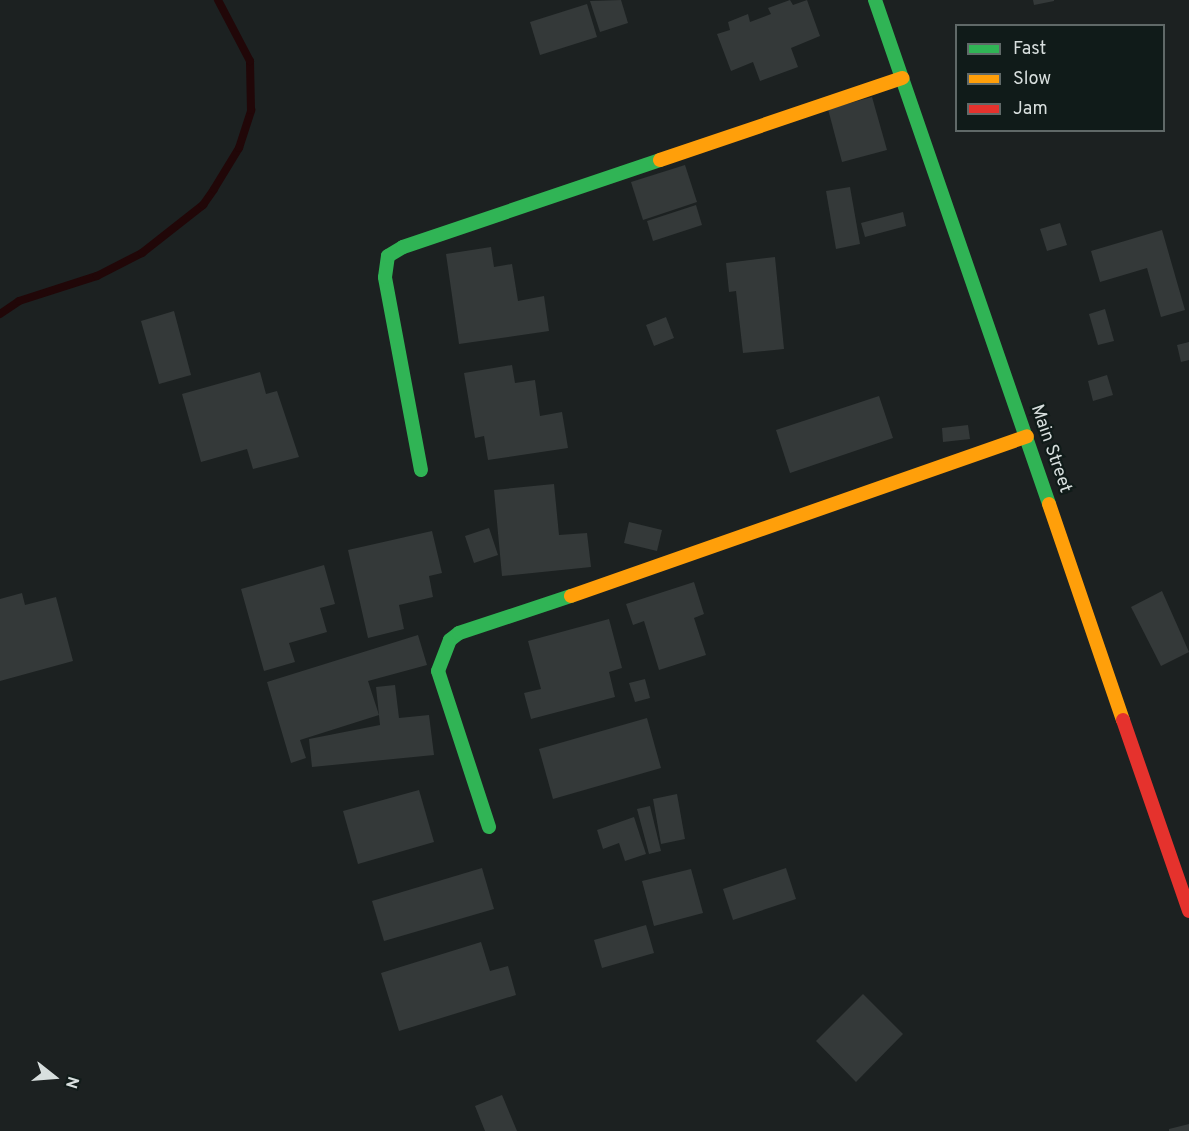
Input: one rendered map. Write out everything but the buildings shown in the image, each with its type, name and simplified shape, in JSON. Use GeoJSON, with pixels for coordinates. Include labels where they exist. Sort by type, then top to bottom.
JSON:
{"type":"FeatureCollection","features":[{"type":"Feature","properties":{"kind":"street","name":"Main Street"},"geometry":{"type":"LineString","coordinates":[[875,0],[1189,911]]}},
{"type":"Feature","properties":{"kind":"street"},"geometry":{"type":"LineString","coordinates":[[421,470],[385,277],[388,256],[403,247],[902,78]]}},
{"type":"Feature","properties":{"kind":"street"},"geometry":{"type":"LineString","coordinates":[[489,827],[441,691],[438,671],[450,640],[568,594],[707,551],[1027,436]]}},
{"type":"Feature","properties":{"kind":"waterway"},"geometry":{"type":"LineString","coordinates":[[0,314],[19,301],[97,276],[142,253],[203,205],[239,148],[251,110],[250,61],[218,0]]}},
{"type":"Feature","properties":{"kind":"traffic: fast"},"geometry":{"type":"LineString","coordinates":[[875,0],[1049,504]]}},
{"type":"Feature","properties":{"kind":"traffic: fast"},"geometry":{"type":"LineString","coordinates":[[421,470],[385,277],[388,256],[403,247],[660,160]]}},
{"type":"Feature","properties":{"kind":"traffic: fast"},"geometry":{"type":"LineString","coordinates":[[489,827],[438,671],[450,640],[459,633],[571,596]]}},
{"type":"Feature","properties":{"kind":"traffic: slow"},"geometry":{"type":"LineString","coordinates":[[660,160],[902,78]]}},
{"type":"Feature","properties":{"kind":"traffic: slow"},"geometry":{"type":"LineString","coordinates":[[571,596],[1027,436]]}},
{"type":"Feature","properties":{"kind":"traffic: slow"},"geometry":{"type":"LineString","coordinates":[[1049,504],[1123,720]]}},
{"type":"Feature","properties":{"kind":"traffic: jam"},"geometry":{"type":"LineString","coordinates":[[1123,720],[1189,911]]}}]}
